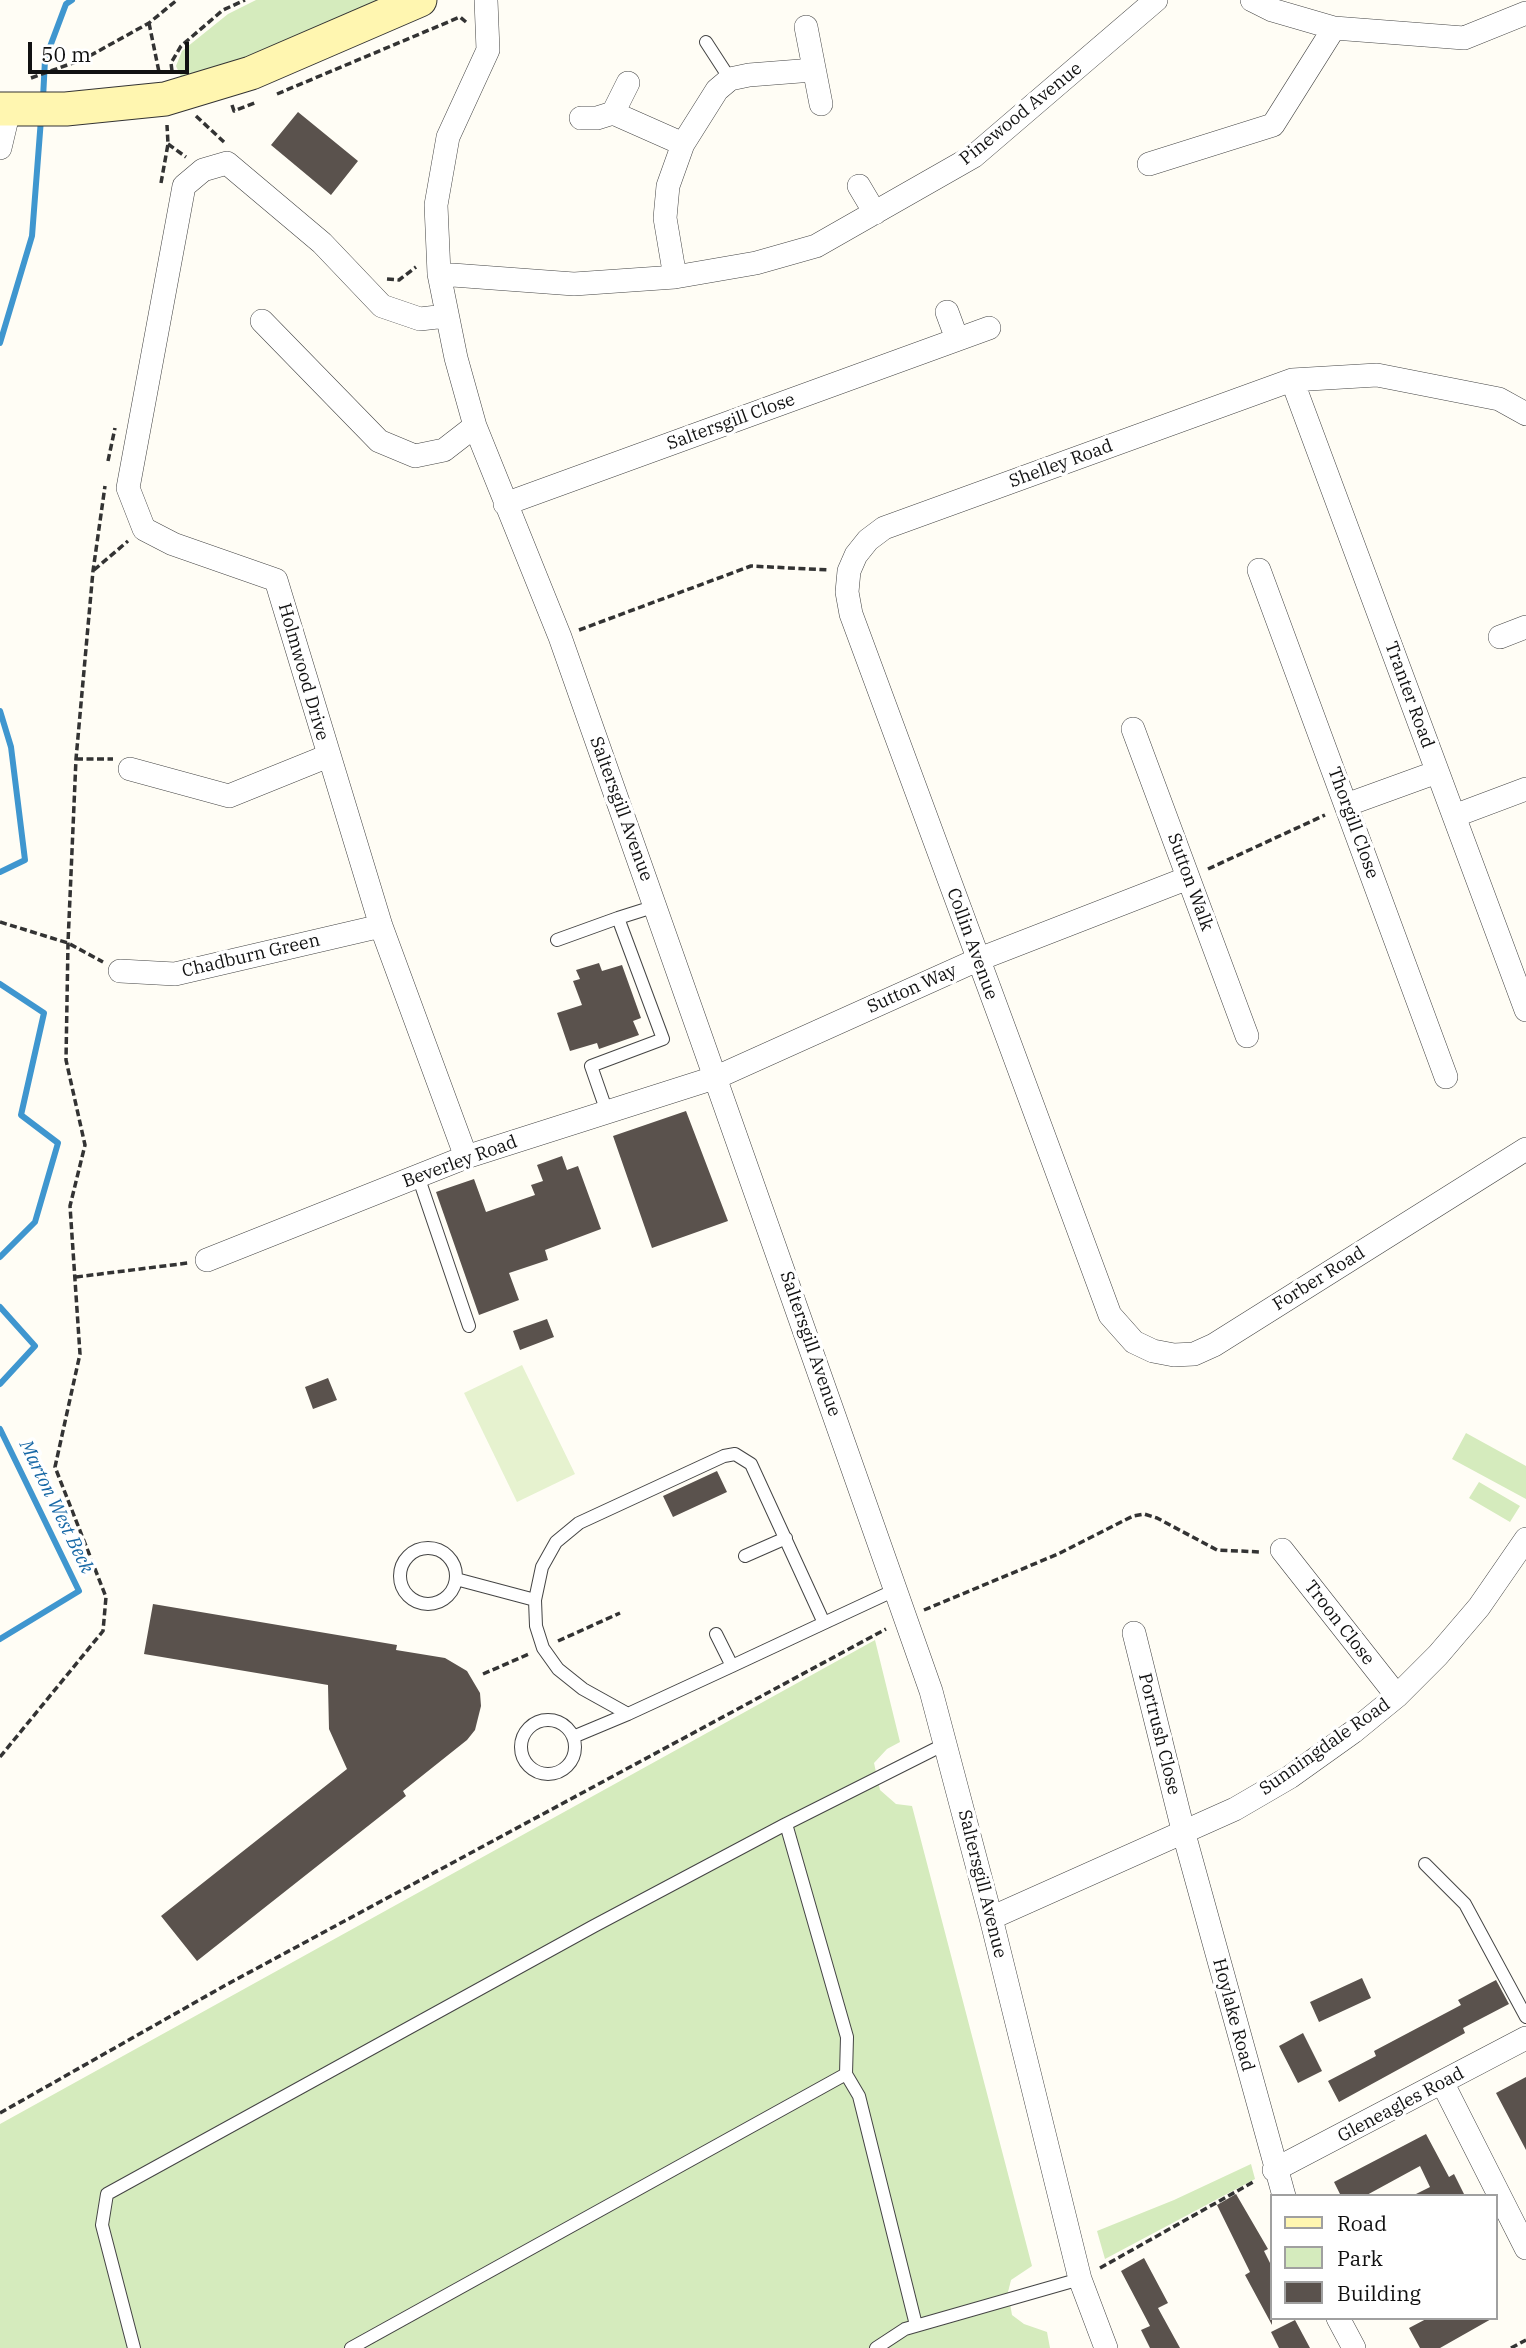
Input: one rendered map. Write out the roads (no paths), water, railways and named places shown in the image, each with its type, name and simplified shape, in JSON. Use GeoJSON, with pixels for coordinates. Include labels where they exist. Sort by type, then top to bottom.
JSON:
{"type":"FeatureCollection","features":[{"type":"Feature","properties":{"kind":"street"},"geometry":{"type":"LineString","coordinates":[[0,148],[18,102],[66,109],[171,107],[420,0]]}},
{"type":"Feature","properties":{"kind":"street","name":"Saltersgill Avenue"},"geometry":{"type":"LineString","coordinates":[[486,0],[488,50],[447,137],[436,205],[439,274],[456,358],[475,426],[560,637],[717,1077],[947,1743],[1080,2279],[1106,2348]]}},
{"type":"Feature","properties":{"kind":"street","name":"Pinewood Avenue"},"geometry":{"type":"LineString","coordinates":[[439,274],[574,284],[675,277],[756,263],[816,246],[974,156],[1156,0]]}},
{"type":"Feature","properties":{"kind":"street"},"geometry":{"type":"LineString","coordinates":[[1266,3],[1334,28],[1464,38],[1526,13]]}},
{"type":"Feature","properties":{"kind":"street"},"geometry":{"type":"LineString","coordinates":[[806,27],[821,104]]}},
{"type":"Feature","properties":{"kind":"street"},"geometry":{"type":"LineString","coordinates":[[1149,164],[1272,125],[1334,28]]}},
{"type":"Feature","properties":{"kind":"street"},"geometry":{"type":"LineString","coordinates":[[675,277],[665,218],[668,186],[683,144],[717,90],[730,79],[813,70]]}},
{"type":"Feature","properties":{"kind":"street"},"geometry":{"type":"LineString","coordinates":[[613,113],[628,83]]}},
{"type":"Feature","properties":{"kind":"street"},"geometry":{"type":"LineString","coordinates":[[581,118],[597,118],[613,113],[683,144]]}},
{"type":"Feature","properties":{"kind":"street","name":"Holmwood Drive"},"geometry":{"type":"LineString","coordinates":[[446,316],[420,319],[382,306],[322,243],[229,155],[203,170],[184,186],[128,488],[144,529],[173,544],[276,580],[381,926],[466,1157]]}},
{"type":"Feature","properties":{"kind":"street"},"geometry":{"type":"LineString","coordinates":[[859,186],[875,213]]}},
{"type":"Feature","properties":{"kind":"street"},"geometry":{"type":"LineString","coordinates":[[947,312],[957,339]]}},
{"type":"Feature","properties":{"kind":"street"},"geometry":{"type":"LineString","coordinates":[[262,321],[379,441],[415,456],[444,450],[475,426]]}},
{"type":"Feature","properties":{"kind":"street","name":"Saltersgill Close"},"geometry":{"type":"LineString","coordinates":[[505,504],[989,328]]}},
{"type":"Feature","properties":{"kind":"street","name":"Shelley Road"},"geometry":{"type":"LineString","coordinates":[[849,571],[868,540],[884,528],[1292,380],[1377,375],[1434,384],[1499,400],[1526,414]]}},
{"type":"Feature","properties":{"kind":"street","name":"Tranter Road"},"geometry":{"type":"LineString","coordinates":[[1292,380],[1526,1010]]}},
{"type":"Feature","properties":{"kind":"street","name":"Thorgill Close"},"geometry":{"type":"LineString","coordinates":[[1259,570],[1446,1077]]}},
{"type":"Feature","properties":{"kind":"street","name":"Collin Avenue"},"geometry":{"type":"LineString","coordinates":[[849,571],[847,592],[851,614],[1110,1315]]}},
{"type":"Feature","properties":{"kind":"street"},"geometry":{"type":"LineString","coordinates":[[1500,636],[1526,627]]}},
{"type":"Feature","properties":{"kind":"street","name":"Sutton Walk"},"geometry":{"type":"LineString","coordinates":[[1133,729],[1247,1036]]}},
{"type":"Feature","properties":{"kind":"street"},"geometry":{"type":"LineString","coordinates":[[130,769],[229,796],[328,756]]}},
{"type":"Feature","properties":{"kind":"street"},"geometry":{"type":"LineString","coordinates":[[1346,805],[1437,772]]}},
{"type":"Feature","properties":{"kind":"street"},"geometry":{"type":"LineString","coordinates":[[1454,816],[1526,789]]}},
{"type":"Feature","properties":{"kind":"street","name":"Sutton Way"},"geometry":{"type":"LineString","coordinates":[[717,1077],[978,960],[1188,878]]}},
{"type":"Feature","properties":{"kind":"street","name":"Chadburn Green"},"geometry":{"type":"LineString","coordinates":[[120,971],[175,974],[381,926]]}},
{"type":"Feature","properties":{"kind":"street","name":"Beverley Road"},"geometry":{"type":"LineString","coordinates":[[207,1259],[466,1157],[717,1077]]}},
{"type":"Feature","properties":{"kind":"street","name":"Forber Road"},"geometry":{"type":"LineString","coordinates":[[1110,1315],[1134,1342],[1153,1352],[1194,1354],[1214,1345],[1526,1149]]}},
{"type":"Feature","properties":{"kind":"street","name":"Sunningdale Road"},"geometry":{"type":"LineString","coordinates":[[991,1918],[1184,1834],[1290,1777],[1397,1696],[1479,1607],[1526,1539]]}},
{"type":"Feature","properties":{"kind":"street","name":"Troon Close"},"geometry":{"type":"LineString","coordinates":[[1282,1550],[1397,1696]]}},
{"type":"Feature","properties":{"kind":"street","name":"Portrush Close"},"geometry":{"type":"LineString","coordinates":[[1134,1633],[1184,1834]]}},
{"type":"Feature","properties":{"kind":"street","name":"Hoylake Road"},"geometry":{"type":"LineString","coordinates":[[1184,1834],[1274,2170],[1283,2194]]}},
{"type":"Feature","properties":{"kind":"street","name":"Gleneagles Road"},"geometry":{"type":"LineString","coordinates":[[1274,2170],[1526,2038]]}},
{"type":"Feature","properties":{"kind":"street"},"geometry":{"type":"LineString","coordinates":[[1442,2082],[1526,2248]]}},
{"type":"Feature","properties":{"kind":"street"},"geometry":{"type":"LineString","coordinates":[[1339,2320],[1354,2348]]}},
{"type":"Feature","properties":{"kind":"lane"},"geometry":{"type":"LineString","coordinates":[[706,42],[730,79]]}},
{"type":"Feature","properties":{"kind":"lane"},"geometry":{"type":"LineString","coordinates":[[557,940],[656,906]]}},
{"type":"Feature","properties":{"kind":"lane"},"geometry":{"type":"LineString","coordinates":[[607,1112],[591,1066],[663,1039],[618,918]]}},
{"type":"Feature","properties":{"kind":"lane"},"geometry":{"type":"LineString","coordinates":[[418,1176],[469,1326]]}},
{"type":"Feature","properties":{"kind":"lane"},"geometry":{"type":"LineString","coordinates":[[628,1714],[583,1689],[558,1669],[543,1648],[536,1626],[535,1600],[542,1567],[556,1542],[579,1524],[724,1455],[735,1454],[751,1464],[824,1623]]}},
{"type":"Feature","properties":{"kind":"lane"},"geometry":{"type":"LineString","coordinates":[[746,1556],[786,1538]]}},
{"type":"Feature","properties":{"kind":"lane"},"geometry":{"type":"LineString","coordinates":[[430,1548],[447,1555],[452,1562],[456,1579],[448,1596],[431,1604],[413,1600],[402,1585],[400,1576],[402,1567],[413,1553],[430,1548]]}},
{"type":"Feature","properties":{"kind":"lane"},"geometry":{"type":"LineString","coordinates":[[456,1579],[535,1600]]}},
{"type":"Feature","properties":{"kind":"lane"},"geometry":{"type":"LineString","coordinates":[[573,1737],[895,1590]]}},
{"type":"Feature","properties":{"kind":"lane"},"geometry":{"type":"LineString","coordinates":[[716,1634],[732,1666]]}},
{"type":"Feature","properties":{"kind":"lane"},"geometry":{"type":"LineString","coordinates":[[543,1720],[561,1723],[573,1737],[575,1745],[571,1761],[558,1772],[533,1769],[523,1755],[521,1746],[528,1729],[543,1720]]}},
{"type":"Feature","properties":{"kind":"lane"},"geometry":{"type":"LineString","coordinates":[[134,2348],[102,2225],[107,2194],[786,1824],[947,1743]]}},
{"type":"Feature","properties":{"kind":"lane"},"geometry":{"type":"LineString","coordinates":[[786,1824],[846,2037],[846,2074],[859,2096],[916,2325]]}},
{"type":"Feature","properties":{"kind":"lane"},"geometry":{"type":"LineString","coordinates":[[1425,1864],[1465,1904],[1526,2017]]}},
{"type":"Feature","properties":{"kind":"lane"},"geometry":{"type":"LineString","coordinates":[[351,2348],[846,2074]]}},
{"type":"Feature","properties":{"kind":"lane"},"geometry":{"type":"LineString","coordinates":[[876,2348],[916,2325],[1080,2279]]}},
{"type":"Feature","properties":{"kind":"waterway","name":"Marton West Beck"},"geometry":{"type":"LineString","coordinates":[[43,98],[45,60],[66,4],[72,0]]}},
{"type":"Feature","properties":{"kind":"waterway","name":"Marton West Beck"},"geometry":{"type":"LineString","coordinates":[[0,343],[32,236],[41,119]]}},
{"type":"Feature","properties":{"kind":"waterway","name":"Marton West Beck"},"geometry":{"type":"LineString","coordinates":[[0,711],[11,747],[25,860],[0,872]]}},
{"type":"Feature","properties":{"kind":"waterway","name":"Marton West Beck"},"geometry":{"type":"LineString","coordinates":[[0,984],[44,1013],[21,1115],[58,1143],[35,1222],[0,1257]]}},
{"type":"Feature","properties":{"kind":"waterway","name":"Marton West Beck"},"geometry":{"type":"LineString","coordinates":[[0,1307],[35,1346],[0,1384]]}},
{"type":"Feature","properties":{"kind":"waterway","name":"Marton West Beck"},"geometry":{"type":"LineString","coordinates":[[0,1429],[79,1591],[0,1639]]}}]}
